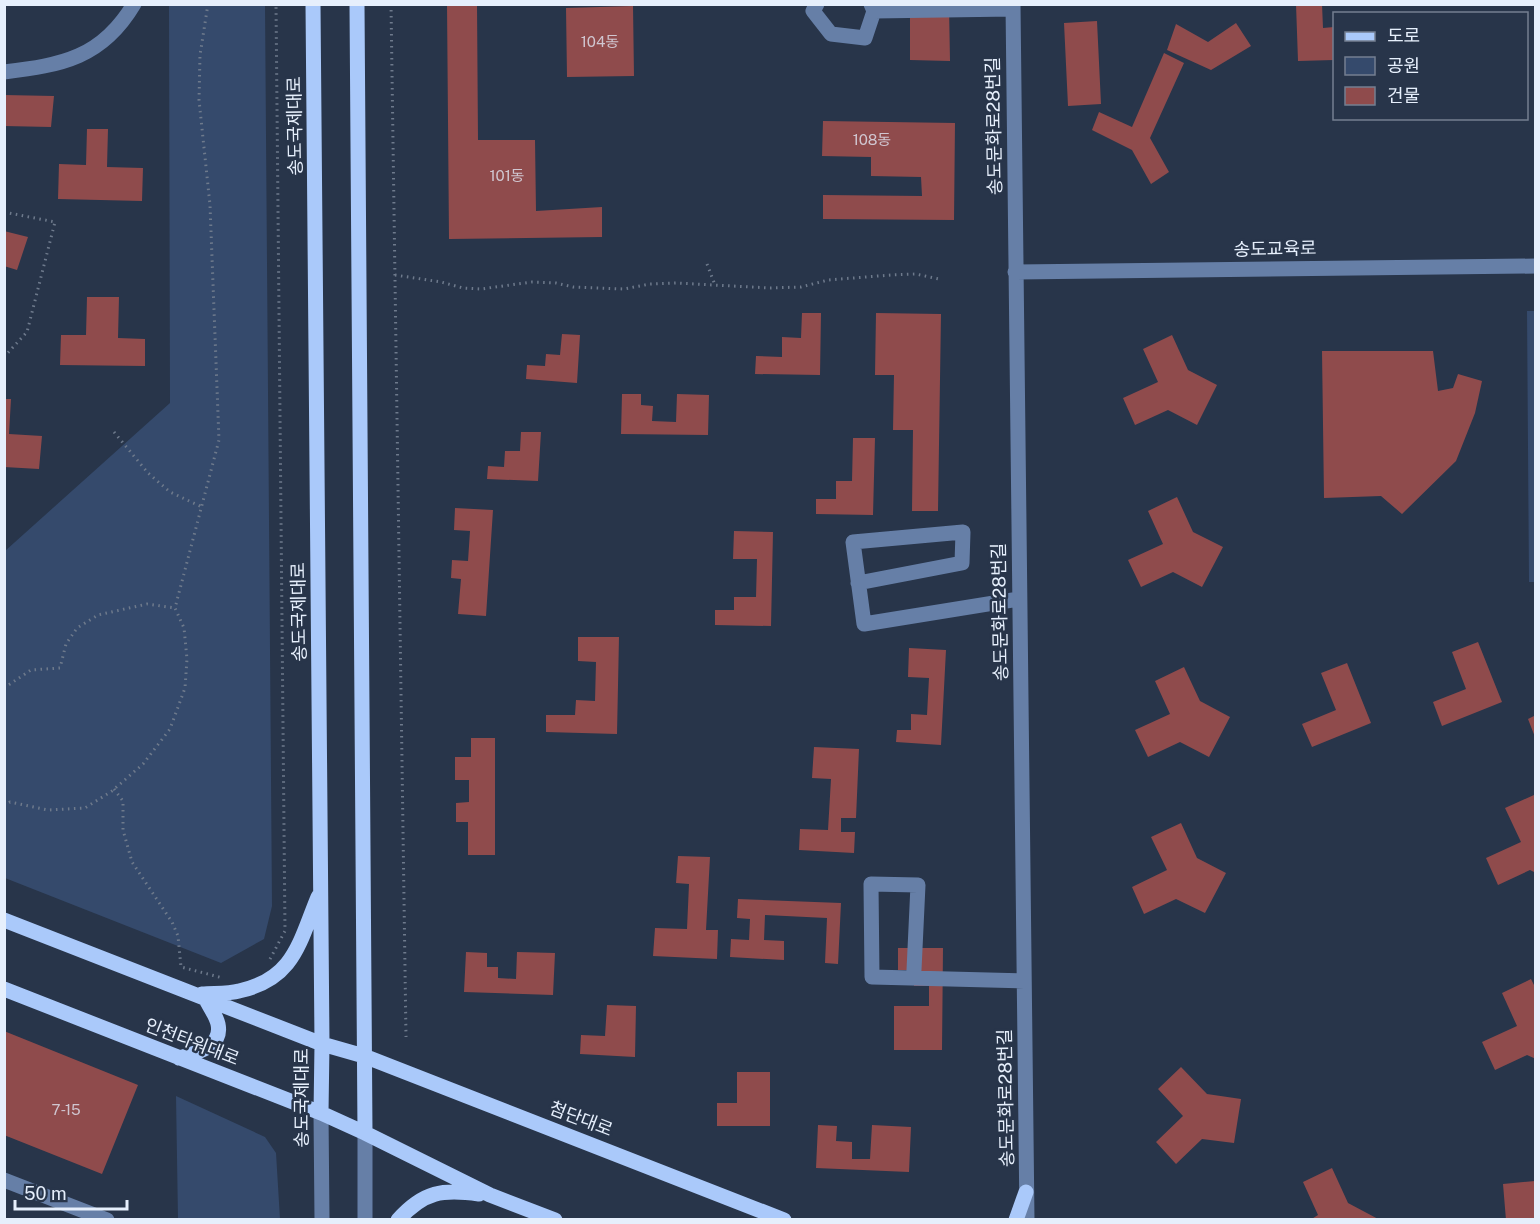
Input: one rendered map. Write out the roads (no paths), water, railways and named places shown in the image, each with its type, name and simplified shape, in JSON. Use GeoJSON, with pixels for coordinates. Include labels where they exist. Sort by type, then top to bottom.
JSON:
{"type":"FeatureCollection","features":[{"type":"Feature","properties":{"kind":"main road","name":"송도국제대로"},"geometry":{"type":"LineString","coordinates":[[313,4],[321,1113]]}},
{"type":"Feature","properties":{"kind":"main road"},"geometry":{"type":"LineString","coordinates":[[357,4],[365,1133],[490,1195],[555,1220]]}},
{"type":"Feature","properties":{"kind":"main road"},"geometry":{"type":"LineString","coordinates":[[200,996],[238,992],[263,984],[281,973],[293,957],[321,889]]}},
{"type":"Feature","properties":{"kind":"main road"},"geometry":{"type":"LineString","coordinates":[[4,920],[322,1044],[364,1056]]}},
{"type":"Feature","properties":{"kind":"main road","name":"인천타워대로"},"geometry":{"type":"LineString","coordinates":[[4,989],[321,1113],[365,1133]]}},
{"type":"Feature","properties":{"kind":"main road"},"geometry":{"type":"LineString","coordinates":[[179,1058],[206,1050],[217,1038],[218,1024],[200,996]]}},
{"type":"Feature","properties":{"kind":"main road","name":"첨단대로"},"geometry":{"type":"LineString","coordinates":[[364,1056],[784,1220]]}},
{"type":"Feature","properties":{"kind":"main road"},"geometry":{"type":"LineString","coordinates":[[398,1220],[410,1206],[431,1195],[454,1191],[490,1195]]}},
{"type":"Feature","properties":{"kind":"main road"},"geometry":{"type":"LineString","coordinates":[[1016,1220],[1026,1192]]}},
{"type":"Feature","properties":{"kind":"street"},"geometry":{"type":"LineString","coordinates":[[4,72],[52,66],[83,55],[118,27],[134,4]]}},
{"type":"Feature","properties":{"kind":"street"},"geometry":{"type":"LineString","coordinates":[[817,4],[813,11],[831,34],[864,38],[872,8],[1013,7]]}},
{"type":"Feature","properties":{"kind":"street","name":"송도문화로28번길"},"geometry":{"type":"LineString","coordinates":[[1013,7],[1027,1220]]}},
{"type":"Feature","properties":{"kind":"street","name":"송도교육로"},"geometry":{"type":"LineString","coordinates":[[1015,272],[1536,266]]}},
{"type":"Feature","properties":{"kind":"street"},"geometry":{"type":"LineString","coordinates":[[858,583],[962,563],[963,532],[853,542],[858,583],[864,624],[1019,599]]}},
{"type":"Feature","properties":{"kind":"street"},"geometry":{"type":"LineString","coordinates":[[914,970],[918,885],[871,884],[872,976],[1024,981]]}},
{"type":"Feature","properties":{"kind":"street","name":"송도국제대로"},"geometry":{"type":"LineString","coordinates":[[321,1113],[322,1220]]}},
{"type":"Feature","properties":{"kind":"street"},"geometry":{"type":"LineString","coordinates":[[365,1133],[365,1220]]}},
{"type":"Feature","properties":{"kind":"street"},"geometry":{"type":"LineString","coordinates":[[4,1180],[107,1220]]}}]}
